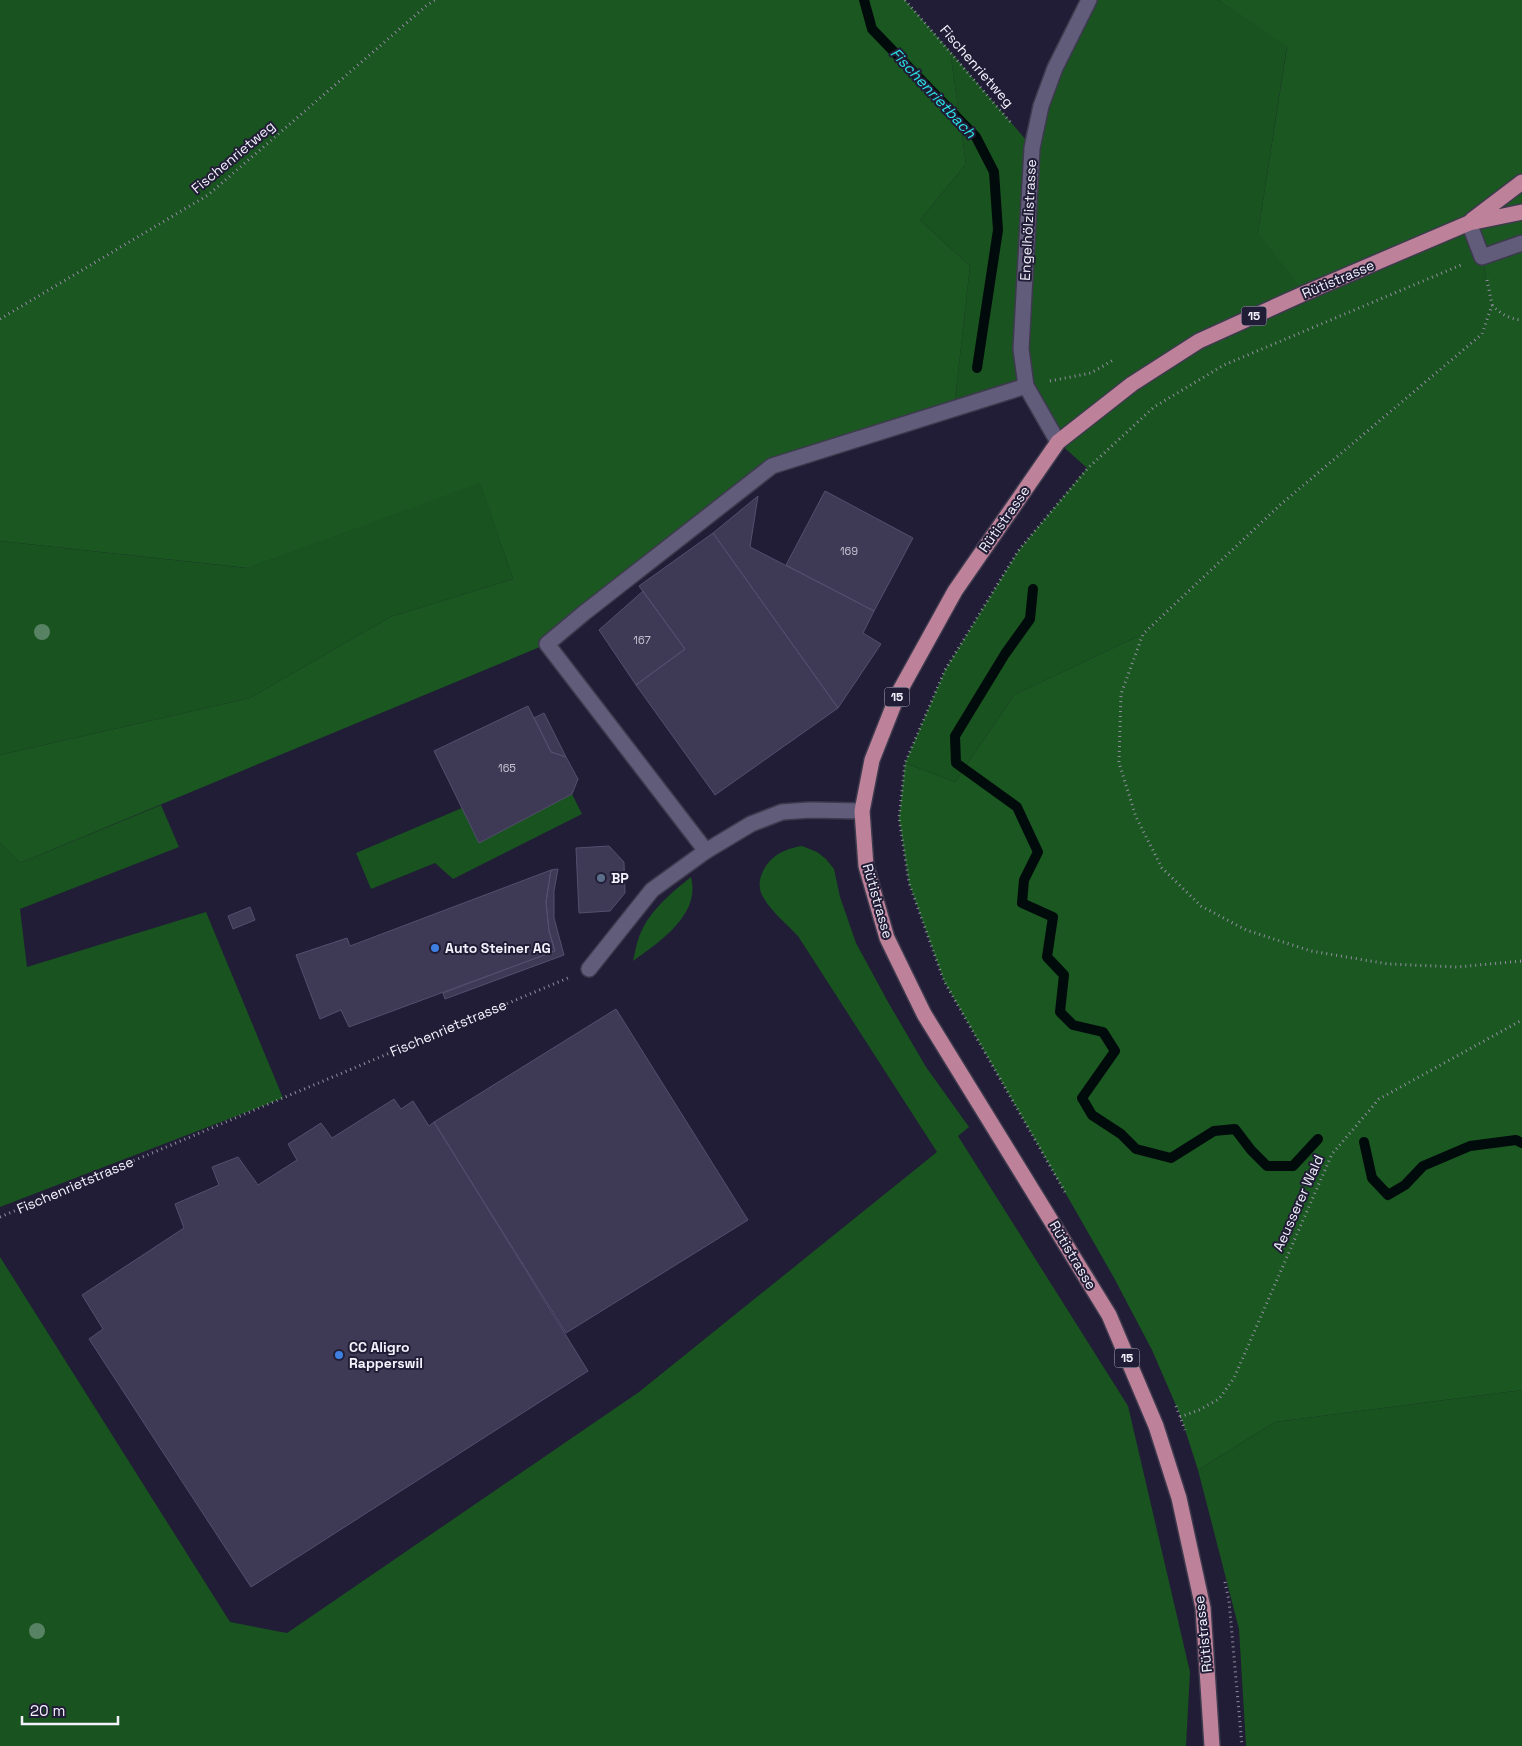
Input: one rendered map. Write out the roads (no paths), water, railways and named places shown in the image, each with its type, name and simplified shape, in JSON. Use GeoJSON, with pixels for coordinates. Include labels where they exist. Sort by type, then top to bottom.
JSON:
{"type":"FeatureCollection","features":[{"type":"Feature","properties":{"kind":"main road","name":"Rütistrasse"},"geometry":{"type":"LineString","coordinates":[[1469,222],[1522,182]]}},
{"type":"Feature","properties":{"kind":"main road","name":"Rütistrasse"},"geometry":{"type":"LineString","coordinates":[[1212,1746],[1203,1608],[1179,1498],[1156,1426],[1109,1315],[924,1014],[887,938],[866,866],[862,812],[872,760],[898,694],[955,590],[1058,442],[1132,384],[1199,341],[1469,222],[1522,212]]}},
{"type":"Feature","properties":{"kind":"street","name":"Engelhölzlistrasse"},"geometry":{"type":"LineString","coordinates":[[1058,442],[1026,386],[1021,349],[1032,148],[1041,106],[1055,68],[1089,0]]}},
{"type":"Feature","properties":{"kind":"street"},"geometry":{"type":"LineString","coordinates":[[1469,222],[1482,257],[1522,244]]}},
{"type":"Feature","properties":{"kind":"street"},"geometry":{"type":"LineString","coordinates":[[706,850],[547,644],[772,466],[1026,386]]}},
{"type":"Feature","properties":{"kind":"street"},"geometry":{"type":"LineString","coordinates":[[589,969],[652,890],[706,850],[751,824],[782,812],[810,810],[862,812]]}},
{"type":"Feature","properties":{"kind":"waterway","name":"Fischenrietbach"},"geometry":{"type":"LineString","coordinates":[[864,0],[872,29],[976,137],[994,172],[998,230],[977,368]]}},
{"type":"Feature","properties":{"kind":"waterway"},"geometry":{"type":"LineString","coordinates":[[1033,589],[1030,619],[1005,654],[955,736],[956,763],[1017,807],[1038,852],[1024,880],[1022,903],[1053,917],[1047,957],[1064,975],[1060,1012],[1073,1025],[1103,1032],[1115,1051],[1082,1098],[1092,1115],[1121,1134],[1136,1149],[1171,1158],[1214,1131],[1235,1129],[1251,1150],[1267,1166],[1293,1166],[1318,1139]]}},
{"type":"Feature","properties":{"kind":"waterway"},"geometry":{"type":"LineString","coordinates":[[1364,1142],[1372,1178],[1388,1195],[1405,1185],[1423,1166],[1470,1146],[1516,1140],[1522,1143]]}},
{"type":"Feature","properties":{"kind":"place","name":"BP"},"geometry":{"type":"Point","coordinates":[601,878]}},
{"type":"Feature","properties":{"kind":"place","name":"Auto Steiner AG"},"geometry":{"type":"Point","coordinates":[435,948]}},
{"type":"Feature","properties":{"kind":"place","name":"CC Aligro Rapperswil"},"geometry":{"type":"Point","coordinates":[339,1355]}}]}
